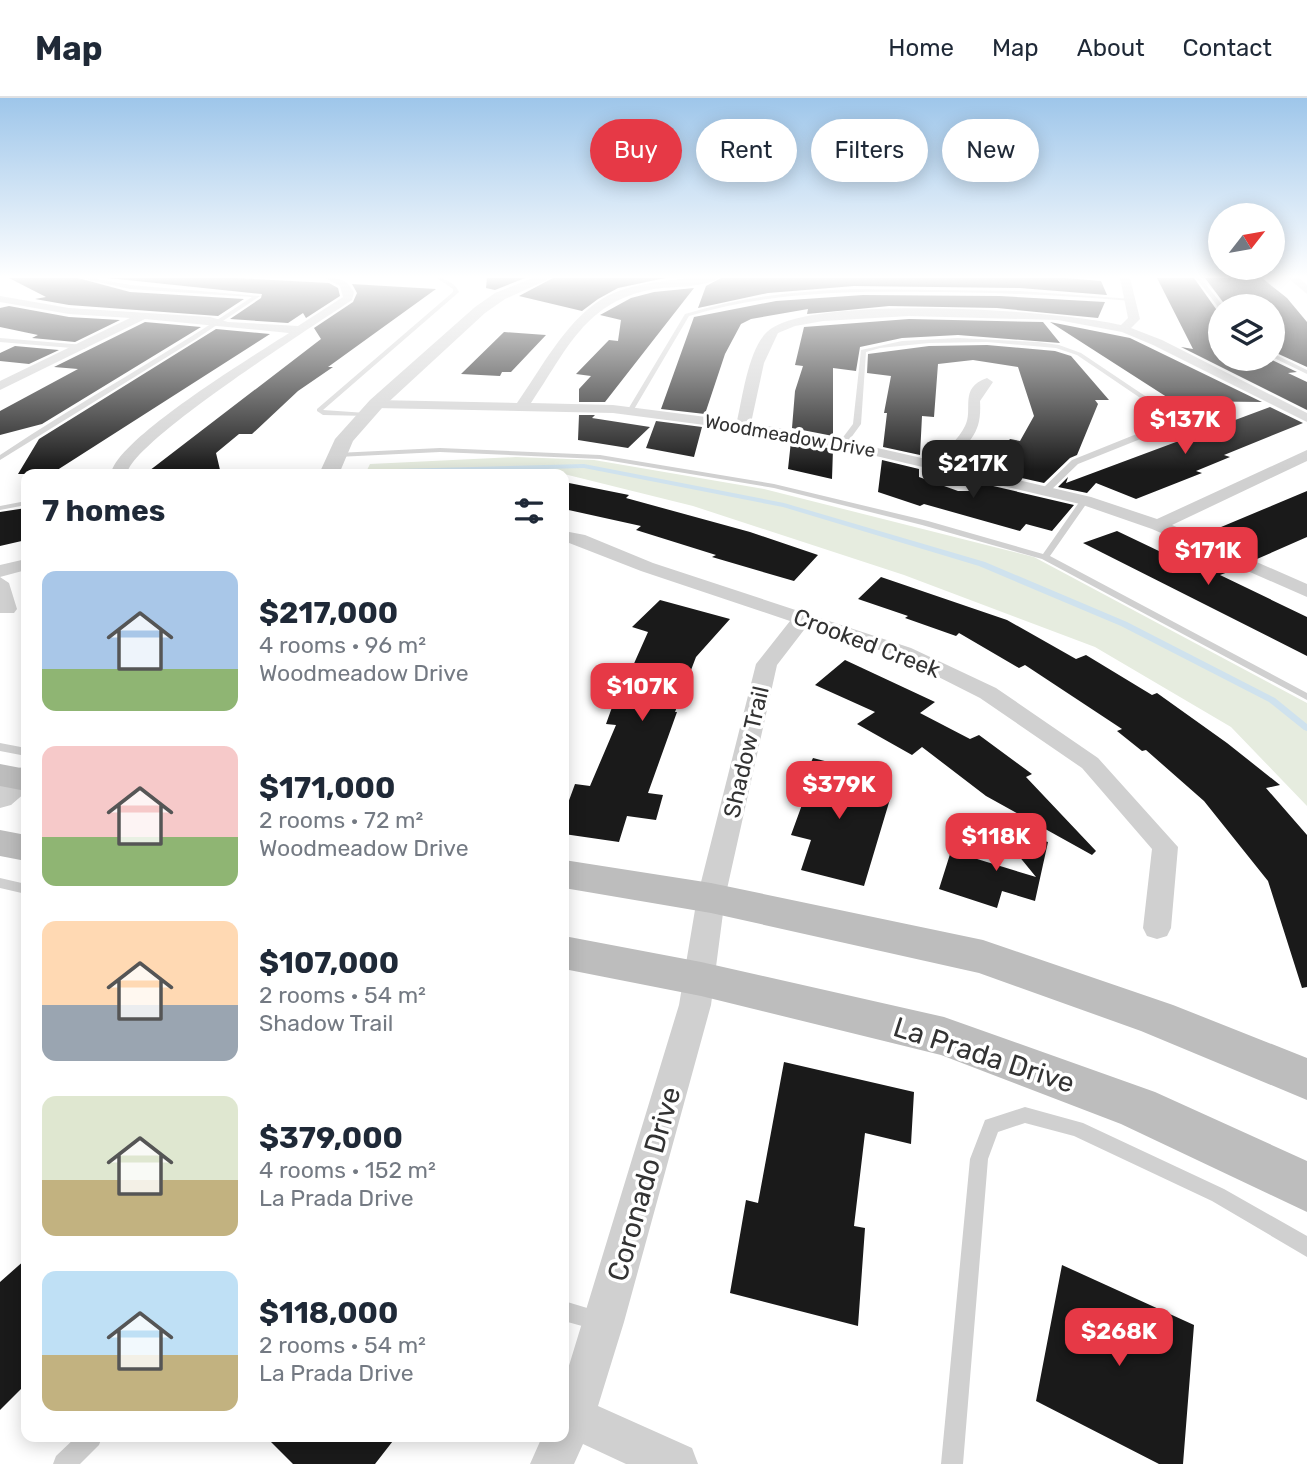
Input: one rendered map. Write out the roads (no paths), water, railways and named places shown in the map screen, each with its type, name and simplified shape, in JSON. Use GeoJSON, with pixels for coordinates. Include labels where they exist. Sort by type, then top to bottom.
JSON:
{"type":"FeatureCollection","features":[{"type":"Feature","properties":{"kind":"main road"},"geometry":{"type":"LineString","coordinates":[[0,843],[21,847]]}},
{"type":"Feature","properties":{"kind":"main road"},"geometry":{"type":"LineString","coordinates":[[569,875],[711,898],[983,957],[1157,1018],[1307,1079]]}},
{"type":"Feature","properties":{"kind":"main road","name":"La Prada Drive"},"geometry":{"type":"LineString","coordinates":[[569,954],[701,979],[944,1036],[1138,1108],[1307,1187]]}},
{"type":"Feature","properties":{"kind":"street"},"geometry":{"type":"LineString","coordinates":[[0,386],[92,342]]}},
{"type":"Feature","properties":{"kind":"street"},"geometry":{"type":"LineString","coordinates":[[120,469],[139,444],[190,405],[283,342]]}},
{"type":"Feature","properties":{"kind":"street"},"geometry":{"type":"LineString","coordinates":[[331,469],[344,439],[371,410],[445,342]]}},
{"type":"Feature","properties":{"kind":"street"},"geometry":{"type":"LineString","coordinates":[[522,406],[569,342]]}},
{"type":"Feature","properties":{"kind":"street"},"geometry":{"type":"LineString","coordinates":[[743,426],[767,342]]}},
{"type":"Feature","properties":{"kind":"street"},"geometry":{"type":"LineString","coordinates":[[1158,342],[1205,369],[1307,418]]}},
{"type":"Feature","properties":{"kind":"street"},"geometry":{"type":"LineString","coordinates":[[0,376],[15,378]]}},
{"type":"Feature","properties":{"kind":"street"},"geometry":{"type":"LineString","coordinates":[[940,465],[972,428],[975,422],[972,401],[974,393],[987,382]]}},
{"type":"Feature","properties":{"kind":"street","name":"Woodmeadow Drive"},"geometry":{"type":"LineString","coordinates":[[371,410],[522,406],[630,411],[743,426],[842,444],[1084,500],[1158,525],[1304,587]]}},
{"type":"Feature","properties":{"kind":"street"},"geometry":{"type":"LineString","coordinates":[[1158,525],[1307,455]]}},
{"type":"Feature","properties":{"kind":"street","name":"Crooked Creek"},"geometry":{"type":"LineString","coordinates":[[569,537],[647,567],[904,652],[988,693],[1090,763],[1165,847],[1157,928]]}},
{"type":"Feature","properties":{"kind":"street"},"geometry":{"type":"LineString","coordinates":[[0,571],[21,566]]}},
{"type":"Feature","properties":{"kind":"street"},"geometry":{"type":"LineString","coordinates":[[0,583],[7,609]]}},
{"type":"Feature","properties":{"kind":"street","name":"Shadow Trail"},"geometry":{"type":"LineString","coordinates":[[711,898],[767,664],[804,617]]}},
{"type":"Feature","properties":{"kind":"street","name":"Coronado Drive"},"geometry":{"type":"LineString","coordinates":[[569,1426],[604,1322],[701,979],[711,898]]}},
{"type":"Feature","properties":{"kind":"street"},"geometry":{"type":"LineString","coordinates":[[573,1417],[676,1464]]}},
{"type":"Feature","properties":{"kind":"street","name":"Coronado Drive"},"geometry":{"type":"LineString","coordinates":[[552,1464],[562,1442]]}},
{"type":"Feature","properties":{"kind":"lane"},"geometry":{"type":"LineString","coordinates":[[24,342],[84,346]]}},
{"type":"Feature","properties":{"kind":"lane"},"geometry":{"type":"LineString","coordinates":[[0,458],[37,432],[187,342]]}},
{"type":"Feature","properties":{"kind":"lane"},"geometry":{"type":"LineString","coordinates":[[371,410],[323,413],[319,410],[398,342]]}},
{"type":"Feature","properties":{"kind":"lane"},"geometry":{"type":"LineString","coordinates":[[630,411],[671,342]]}},
{"type":"Feature","properties":{"kind":"lane"},"geometry":{"type":"LineString","coordinates":[[842,444],[858,424],[863,351],[880,345],[908,342],[1057,346],[1079,354],[1144,397],[1158,407],[1165,420],[1155,430],[1075,462],[1046,490]]}},
{"type":"Feature","properties":{"kind":"lane"},"geometry":{"type":"LineString","coordinates":[[1285,361],[1307,372]]}},
{"type":"Feature","properties":{"kind":"lane"},"geometry":{"type":"LineString","coordinates":[[337,455],[440,450],[600,457],[774,486],[925,523],[1045,557],[1307,696]]}},
{"type":"Feature","properties":{"kind":"lane"},"geometry":{"type":"LineString","coordinates":[[1045,557],[1084,500]]}},
{"type":"Feature","properties":{"kind":"lane"},"geometry":{"type":"LineString","coordinates":[[0,508],[21,504]]}},
{"type":"Feature","properties":{"kind":"lane"},"geometry":{"type":"LineString","coordinates":[[0,747],[17,777]]}},
{"type":"Feature","properties":{"kind":"lane"},"geometry":{"type":"LineString","coordinates":[[0,883],[21,887]]}},
{"type":"Feature","properties":{"kind":"lane"},"geometry":{"type":"LineString","coordinates":[[952,1464],[979,1158],[991,1126],[1025,1115],[1077,1129],[1218,1195],[1307,1247]]}},
{"type":"Feature","properties":{"kind":"lane"},"geometry":{"type":"LineString","coordinates":[[569,1312],[604,1322]]}},
{"type":"Feature","properties":{"kind":"lane"},"geometry":{"type":"LineString","coordinates":[[64,1464],[87,1442]]}},
{"type":"Feature","properties":{"kind":"waterway"},"geometry":{"type":"LineString","coordinates":[[472,469],[584,466],[784,505],[982,564],[1124,624],[1272,700],[1307,728]]}}]}
